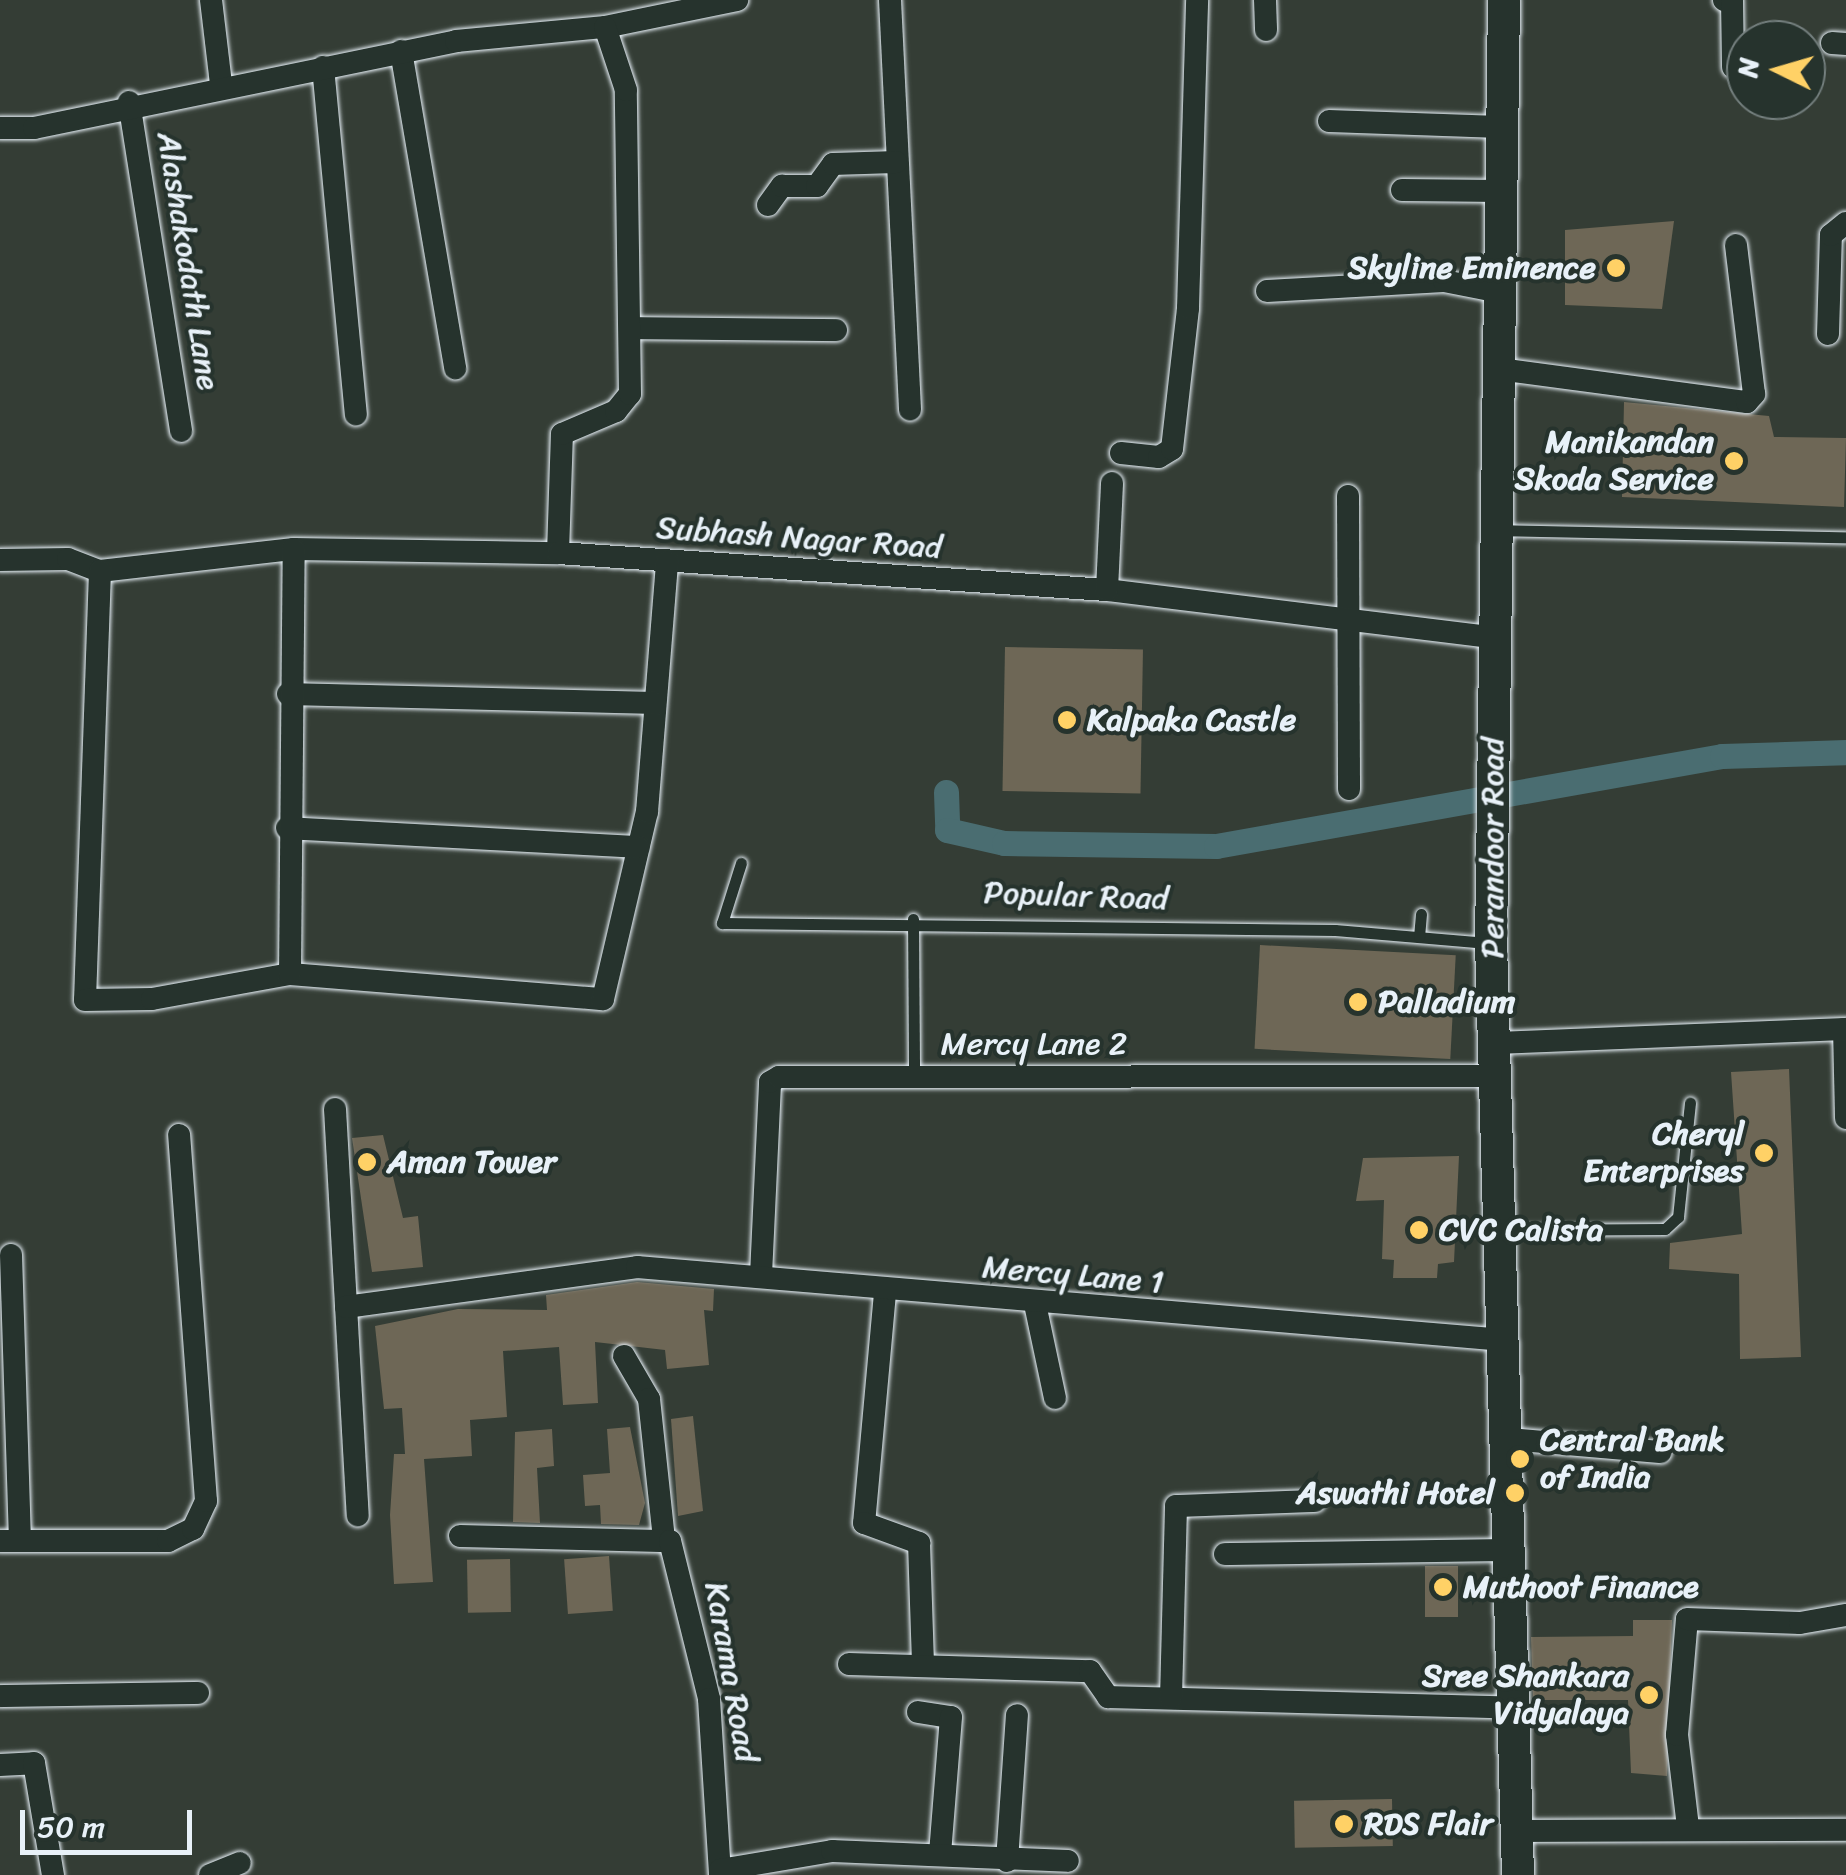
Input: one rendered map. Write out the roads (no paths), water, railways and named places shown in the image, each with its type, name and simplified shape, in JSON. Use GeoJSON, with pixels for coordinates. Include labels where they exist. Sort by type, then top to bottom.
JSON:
{"type":"FeatureCollection","features":[{"type":"Feature","properties":{"kind":"main road","name":"Perandoor Road"},"geometry":{"type":"LineString","coordinates":[[1504,0],[1498,530],[1492,637],[1495,764],[1491,942],[1521,1831],[1518,1875]]}},
{"type":"Feature","properties":{"kind":"street"},"geometry":{"type":"LineString","coordinates":[[211,0],[221,84]]}},
{"type":"Feature","properties":{"kind":"street"},"geometry":{"type":"LineString","coordinates":[[0,128],[34,128],[129,102],[402,51],[605,27],[687,3],[737,0]]}},
{"type":"Feature","properties":{"kind":"street"},"geometry":{"type":"LineString","coordinates":[[890,0],[910,410]]}},
{"type":"Feature","properties":{"kind":"street"},"geometry":{"type":"LineString","coordinates":[[1121,453],[1159,458],[1172,450],[1188,308],[1197,0]]}},
{"type":"Feature","properties":{"kind":"street"},"geometry":{"type":"LineString","coordinates":[[1265,0],[1266,30]]}},
{"type":"Feature","properties":{"kind":"street"},"geometry":{"type":"LineString","coordinates":[[1724,0],[1732,1],[1732,20]]}},
{"type":"Feature","properties":{"kind":"street"},"geometry":{"type":"LineString","coordinates":[[558,553],[562,434],[616,411],[630,394],[626,90],[605,27]]}},
{"type":"Feature","properties":{"kind":"street"},"geometry":{"type":"LineString","coordinates":[[402,51],[455,368]]}},
{"type":"Feature","properties":{"kind":"street"},"geometry":{"type":"LineString","coordinates":[[322,66],[356,414]]}},
{"type":"Feature","properties":{"kind":"street","name":"Alashakodath Lane"},"geometry":{"type":"LineString","coordinates":[[129,102],[181,431]]}},
{"type":"Feature","properties":{"kind":"street"},"geometry":{"type":"LineString","coordinates":[[1329,121],[1500,126]]}},
{"type":"Feature","properties":{"kind":"street"},"geometry":{"type":"LineString","coordinates":[[768,205],[782,186],[817,186],[834,164],[896,162]]}},
{"type":"Feature","properties":{"kind":"street"},"geometry":{"type":"LineString","coordinates":[[1402,190],[1500,190]]}},
{"type":"Feature","properties":{"kind":"street"},"geometry":{"type":"LineString","coordinates":[[1828,334],[1831,235],[1846,223]]}},
{"type":"Feature","properties":{"kind":"street"},"geometry":{"type":"LineString","coordinates":[[1499,369],[1747,402],[1754,394],[1736,246]]}},
{"type":"Feature","properties":{"kind":"street"},"geometry":{"type":"LineString","coordinates":[[1267,292],[1444,282],[1500,292]]}},
{"type":"Feature","properties":{"kind":"street"},"geometry":{"type":"LineString","coordinates":[[632,328],[836,330]]}},
{"type":"Feature","properties":{"kind":"street"},"geometry":{"type":"LineString","coordinates":[[1107,590],[1112,482]]}},
{"type":"Feature","properties":{"kind":"street"},"geometry":{"type":"LineString","coordinates":[[1348,496],[1353,624],[1349,789]]}},
{"type":"Feature","properties":{"kind":"street"},"geometry":{"type":"LineString","coordinates":[[290,974],[288,694],[294,549]]}},
{"type":"Feature","properties":{"kind":"street","name":"Subhash Nagar Road"},"geometry":{"type":"LineString","coordinates":[[100,571],[294,549],[558,553],[1107,590],[1353,624],[1492,637]]}},
{"type":"Feature","properties":{"kind":"street"},"geometry":{"type":"LineString","coordinates":[[0,560],[68,558],[100,571],[85,1000],[152,999],[290,974],[603,999],[638,847],[667,562]]}},
{"type":"Feature","properties":{"kind":"street"},"geometry":{"type":"LineString","coordinates":[[288,694],[654,703]]}},
{"type":"Feature","properties":{"kind":"street"},"geometry":{"type":"LineString","coordinates":[[287,828],[638,847]]}},
{"type":"Feature","properties":{"kind":"street"},"geometry":{"type":"LineString","coordinates":[[1494,1043],[1845,1029],[1846,1118]]}},
{"type":"Feature","properties":{"kind":"street","name":"Mercy Lane 2"},"geometry":{"type":"LineString","coordinates":[[761,1275],[770,1082],[914,1077],[1494,1076]]}},
{"type":"Feature","properties":{"kind":"street"},"geometry":{"type":"LineString","coordinates":[[335,1109],[358,1516]]}},
{"type":"Feature","properties":{"kind":"street"},"geometry":{"type":"LineString","coordinates":[[11,1255],[10,1541],[168,1541],[193,1529],[206,1501],[179,1135]]}},
{"type":"Feature","properties":{"kind":"street","name":"Mercy Lane 1"},"geometry":{"type":"LineString","coordinates":[[346,1307],[637,1267],[761,1275],[886,1293],[1504,1340]]}},
{"type":"Feature","properties":{"kind":"street"},"geometry":{"type":"LineString","coordinates":[[886,1293],[864,1524],[919,1543],[923,1662]]}},
{"type":"Feature","properties":{"kind":"street"},"geometry":{"type":"LineString","coordinates":[[1035,1304],[1056,1398]]}},
{"type":"Feature","properties":{"kind":"street","name":"Karama Road"},"geometry":{"type":"LineString","coordinates":[[624,1356],[648,1398],[664,1539],[694,1619],[709,1699],[720,1872]]}},
{"type":"Feature","properties":{"kind":"street"},"geometry":{"type":"LineString","coordinates":[[1508,1439],[1660,1452]]}},
{"type":"Feature","properties":{"kind":"street"},"geometry":{"type":"LineString","coordinates":[[1171,1698],[1176,1506],[1315,1500]]}},
{"type":"Feature","properties":{"kind":"street"},"geometry":{"type":"LineString","coordinates":[[460,1536],[551,1542],[664,1539]]}},
{"type":"Feature","properties":{"kind":"street"},"geometry":{"type":"LineString","coordinates":[[1224,1554],[1511,1550]]}},
{"type":"Feature","properties":{"kind":"street"},"geometry":{"type":"LineString","coordinates":[[1688,1827],[1677,1735],[1687,1619],[1800,1623],[1846,1615]]}},
{"type":"Feature","properties":{"kind":"street"},"geometry":{"type":"LineString","coordinates":[[849,1664],[923,1662],[1090,1672],[1101,1695],[1516,1708]]}},
{"type":"Feature","properties":{"kind":"street"},"geometry":{"type":"LineString","coordinates":[[0,1696],[198,1693]]}},
{"type":"Feature","properties":{"kind":"street"},"geometry":{"type":"LineString","coordinates":[[918,1712],[951,1717],[940,1854]]}},
{"type":"Feature","properties":{"kind":"street"},"geometry":{"type":"LineString","coordinates":[[1006,1861],[1017,1715]]}},
{"type":"Feature","properties":{"kind":"street"},"geometry":{"type":"LineString","coordinates":[[0,1765],[34,1763],[53,1875]]}},
{"type":"Feature","properties":{"kind":"street"},"geometry":{"type":"LineString","coordinates":[[1521,1831],[1688,1827],[1846,1830]]}},
{"type":"Feature","properties":{"kind":"street"},"geometry":{"type":"LineString","coordinates":[[720,1872],[832,1851],[1068,1861]]}},
{"type":"Feature","properties":{"kind":"street"},"geometry":{"type":"LineString","coordinates":[[210,1875],[240,1863]]}},
{"type":"Feature","properties":{"kind":"lane"},"geometry":{"type":"LineString","coordinates":[[1498,530],[1846,538]]}},
{"type":"Feature","properties":{"kind":"lane","name":"Popular Road"},"geometry":{"type":"LineString","coordinates":[[741,863],[722,923],[913,920],[1491,942]]}},
{"type":"Feature","properties":{"kind":"lane"},"geometry":{"type":"LineString","coordinates":[[1420,937],[1421,914]]}},
{"type":"Feature","properties":{"kind":"lane"},"geometry":{"type":"LineString","coordinates":[[913,920],[914,1077]]}},
{"type":"Feature","properties":{"kind":"lane"},"geometry":{"type":"LineString","coordinates":[[1500,1230],[1665,1229],[1678,1217],[1690,1103]]}},
{"type":"Feature","properties":{"kind":"waterway"},"geometry":{"type":"LineString","coordinates":[[946,792],[947,830],[1004,843],[1216,846],[1722,756],[1846,752]]}},
{"type":"Feature","properties":{"kind":"place","name":"Skyline Eminence"},"geometry":{"type":"Point","coordinates":[1616,268]}},
{"type":"Feature","properties":{"kind":"place","name":"Manikandan Skoda Service"},"geometry":{"type":"Point","coordinates":[1734,461]}},
{"type":"Feature","properties":{"kind":"place","name":"Kalpaka Castle"},"geometry":{"type":"Point","coordinates":[1067,720]}},
{"type":"Feature","properties":{"kind":"place","name":"Palladium"},"geometry":{"type":"Point","coordinates":[1358,1002]}},
{"type":"Feature","properties":{"kind":"place","name":"Cheryl Enterprises"},"geometry":{"type":"Point","coordinates":[1764,1153]}},
{"type":"Feature","properties":{"kind":"place","name":"Aman Tower"},"geometry":{"type":"Point","coordinates":[367,1162]}},
{"type":"Feature","properties":{"kind":"place","name":"CVC Calista"},"geometry":{"type":"Point","coordinates":[1419,1230]}},
{"type":"Feature","properties":{"kind":"place","name":"Central Bank of India"},"geometry":{"type":"Point","coordinates":[1520,1459]}},
{"type":"Feature","properties":{"kind":"place","name":"Aswathi Hotel"},"geometry":{"type":"Point","coordinates":[1515,1493]}},
{"type":"Feature","properties":{"kind":"place","name":"Muthoot Finance"},"geometry":{"type":"Point","coordinates":[1443,1587]}},
{"type":"Feature","properties":{"kind":"place","name":"Sree Shankara Vidyalaya"},"geometry":{"type":"Point","coordinates":[1649,1695]}},
{"type":"Feature","properties":{"kind":"place","name":"RDS Flair"},"geometry":{"type":"Point","coordinates":[1344,1824]}}]}
